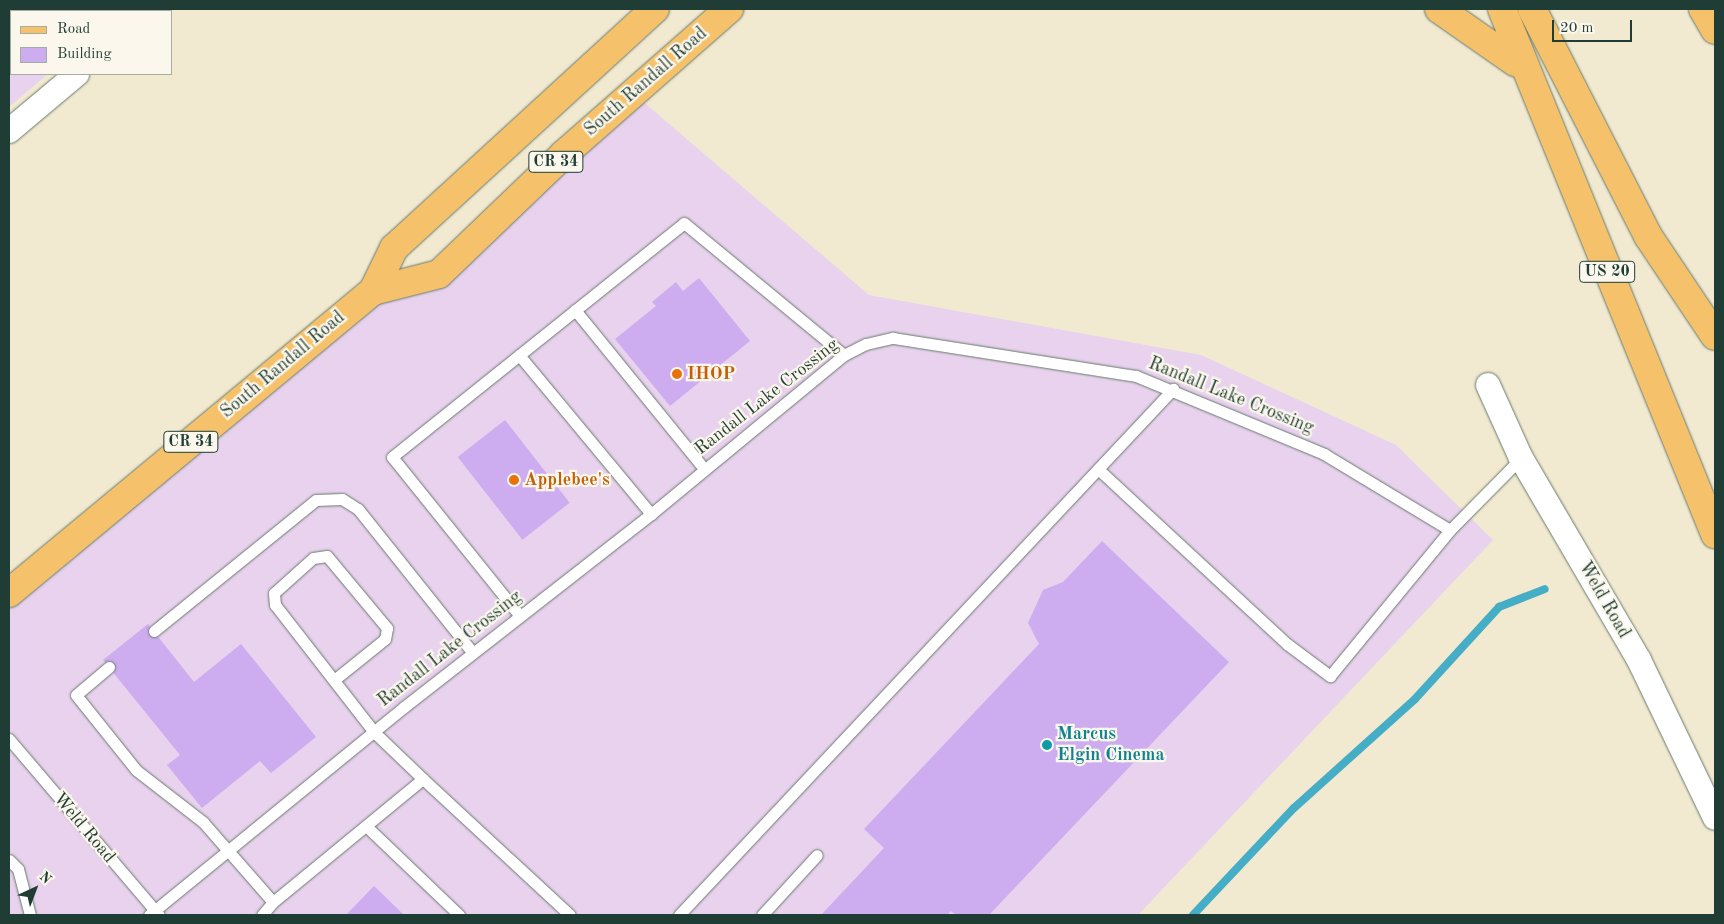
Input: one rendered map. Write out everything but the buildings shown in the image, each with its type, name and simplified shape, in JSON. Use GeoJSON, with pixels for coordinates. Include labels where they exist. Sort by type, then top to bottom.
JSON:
{"type":"FeatureCollection","features":[{"type":"Feature","properties":{"kind":"main road","name":"South Randall Road"},"geometry":{"type":"LineString","coordinates":[[9,593],[373,291],[394,248],[655,9]]}},
{"type":"Feature","properties":{"kind":"main road","name":"South Randall Road"},"geometry":{"type":"LineString","coordinates":[[373,291],[439,274],[564,154],[729,9]]}},
{"type":"Feature","properties":{"kind":"main road"},"geometry":{"type":"LineString","coordinates":[[1439,9],[1515,62]]}},
{"type":"Feature","properties":{"kind":"main road"},"geometry":{"type":"LineString","coordinates":[[1490,9],[1569,179]]}},
{"type":"Feature","properties":{"kind":"main road","name":"US 20"},"geometry":{"type":"LineString","coordinates":[[1502,9],[1569,179],[1715,534]]}},
{"type":"Feature","properties":{"kind":"main road"},"geometry":{"type":"LineString","coordinates":[[1532,9],[1648,236],[1715,336]]}},
{"type":"Feature","properties":{"kind":"main road"},"geometry":{"type":"LineString","coordinates":[[1703,9],[1715,30]]}},
{"type":"Feature","properties":{"kind":"street"},"geometry":{"type":"LineString","coordinates":[[9,132],[76,75]]}},
{"type":"Feature","properties":{"kind":"street","name":"Weld Road"},"geometry":{"type":"LineString","coordinates":[[1488,385],[1521,458],[1639,660],[1715,818]]}},
{"type":"Feature","properties":{"kind":"lane"},"geometry":{"type":"LineString","coordinates":[[520,616],[392,457],[684,222],[844,355]]}},
{"type":"Feature","properties":{"kind":"lane"},"geometry":{"type":"LineString","coordinates":[[575,310],[704,469]]}},
{"type":"Feature","properties":{"kind":"lane","name":"Randall Lake Crossing"},"geometry":{"type":"LineString","coordinates":[[154,914],[226,852],[374,732],[651,514],[844,355],[866,344],[893,338],[1136,376],[1173,389],[1324,454],[1450,530]]}},
{"type":"Feature","properties":{"kind":"lane"},"geometry":{"type":"LineString","coordinates":[[519,355],[651,514]]}},
{"type":"Feature","properties":{"kind":"lane"},"geometry":{"type":"LineString","coordinates":[[679,915],[1173,389]]}},
{"type":"Feature","properties":{"kind":"lane"},"geometry":{"type":"LineString","coordinates":[[1098,468],[1287,644],[1330,676],[1450,530],[1521,458]]}},
{"type":"Feature","properties":{"kind":"lane"},"geometry":{"type":"LineString","coordinates":[[154,631],[316,500],[342,499],[358,509],[473,653]]}},
{"type":"Feature","properties":{"kind":"lane"},"geometry":{"type":"LineString","coordinates":[[334,680],[384,639],[387,628],[327,556],[314,558],[274,593],[275,606],[374,732],[570,915]]}},
{"type":"Feature","properties":{"kind":"lane"},"geometry":{"type":"LineString","coordinates":[[109,667],[76,695],[136,770],[203,822],[226,852],[273,902]]}},
{"type":"Feature","properties":{"kind":"lane","name":"Weld Road"},"geometry":{"type":"LineString","coordinates":[[9,739],[154,914]]}},
{"type":"Feature","properties":{"kind":"lane"},"geometry":{"type":"LineString","coordinates":[[262,915],[273,902],[423,779]]}},
{"type":"Feature","properties":{"kind":"lane"},"geometry":{"type":"LineString","coordinates":[[366,826],[459,915]]}},
{"type":"Feature","properties":{"kind":"lane"},"geometry":{"type":"LineString","coordinates":[[762,915],[817,855]]}},
{"type":"Feature","properties":{"kind":"lane"},"geometry":{"type":"LineString","coordinates":[[9,860],[18,870],[30,915]]}},
{"type":"Feature","properties":{"kind":"shaded area"},"geometry":{"type":"Polygon","coordinates":[[[9,9],[117,9],[10,10],[10,75],[47,75],[9,107],[9,9]]]}},
{"type":"Feature","properties":{"kind":"shaded area"},"geometry":{"type":"Polygon","coordinates":[[[640,99],[869,295],[1201,355],[1396,445],[1493,540],[1138,915],[9,915],[9,604],[377,298],[447,280],[640,99]]]}},
{"type":"Feature","properties":{"kind":"waterway"},"geometry":{"type":"LineString","coordinates":[[1193,915],[1294,808],[1415,699],[1499,607],[1545,589]]}},
{"type":"Feature","properties":{"kind":"place","name":"IHOP"},"geometry":{"type":"Point","coordinates":[677,374]}},
{"type":"Feature","properties":{"kind":"place","name":"Applebee's"},"geometry":{"type":"Point","coordinates":[514,480]}},
{"type":"Feature","properties":{"kind":"place","name":"Marcus Elgin Cinema"},"geometry":{"type":"Point","coordinates":[1047,745]}}]}
